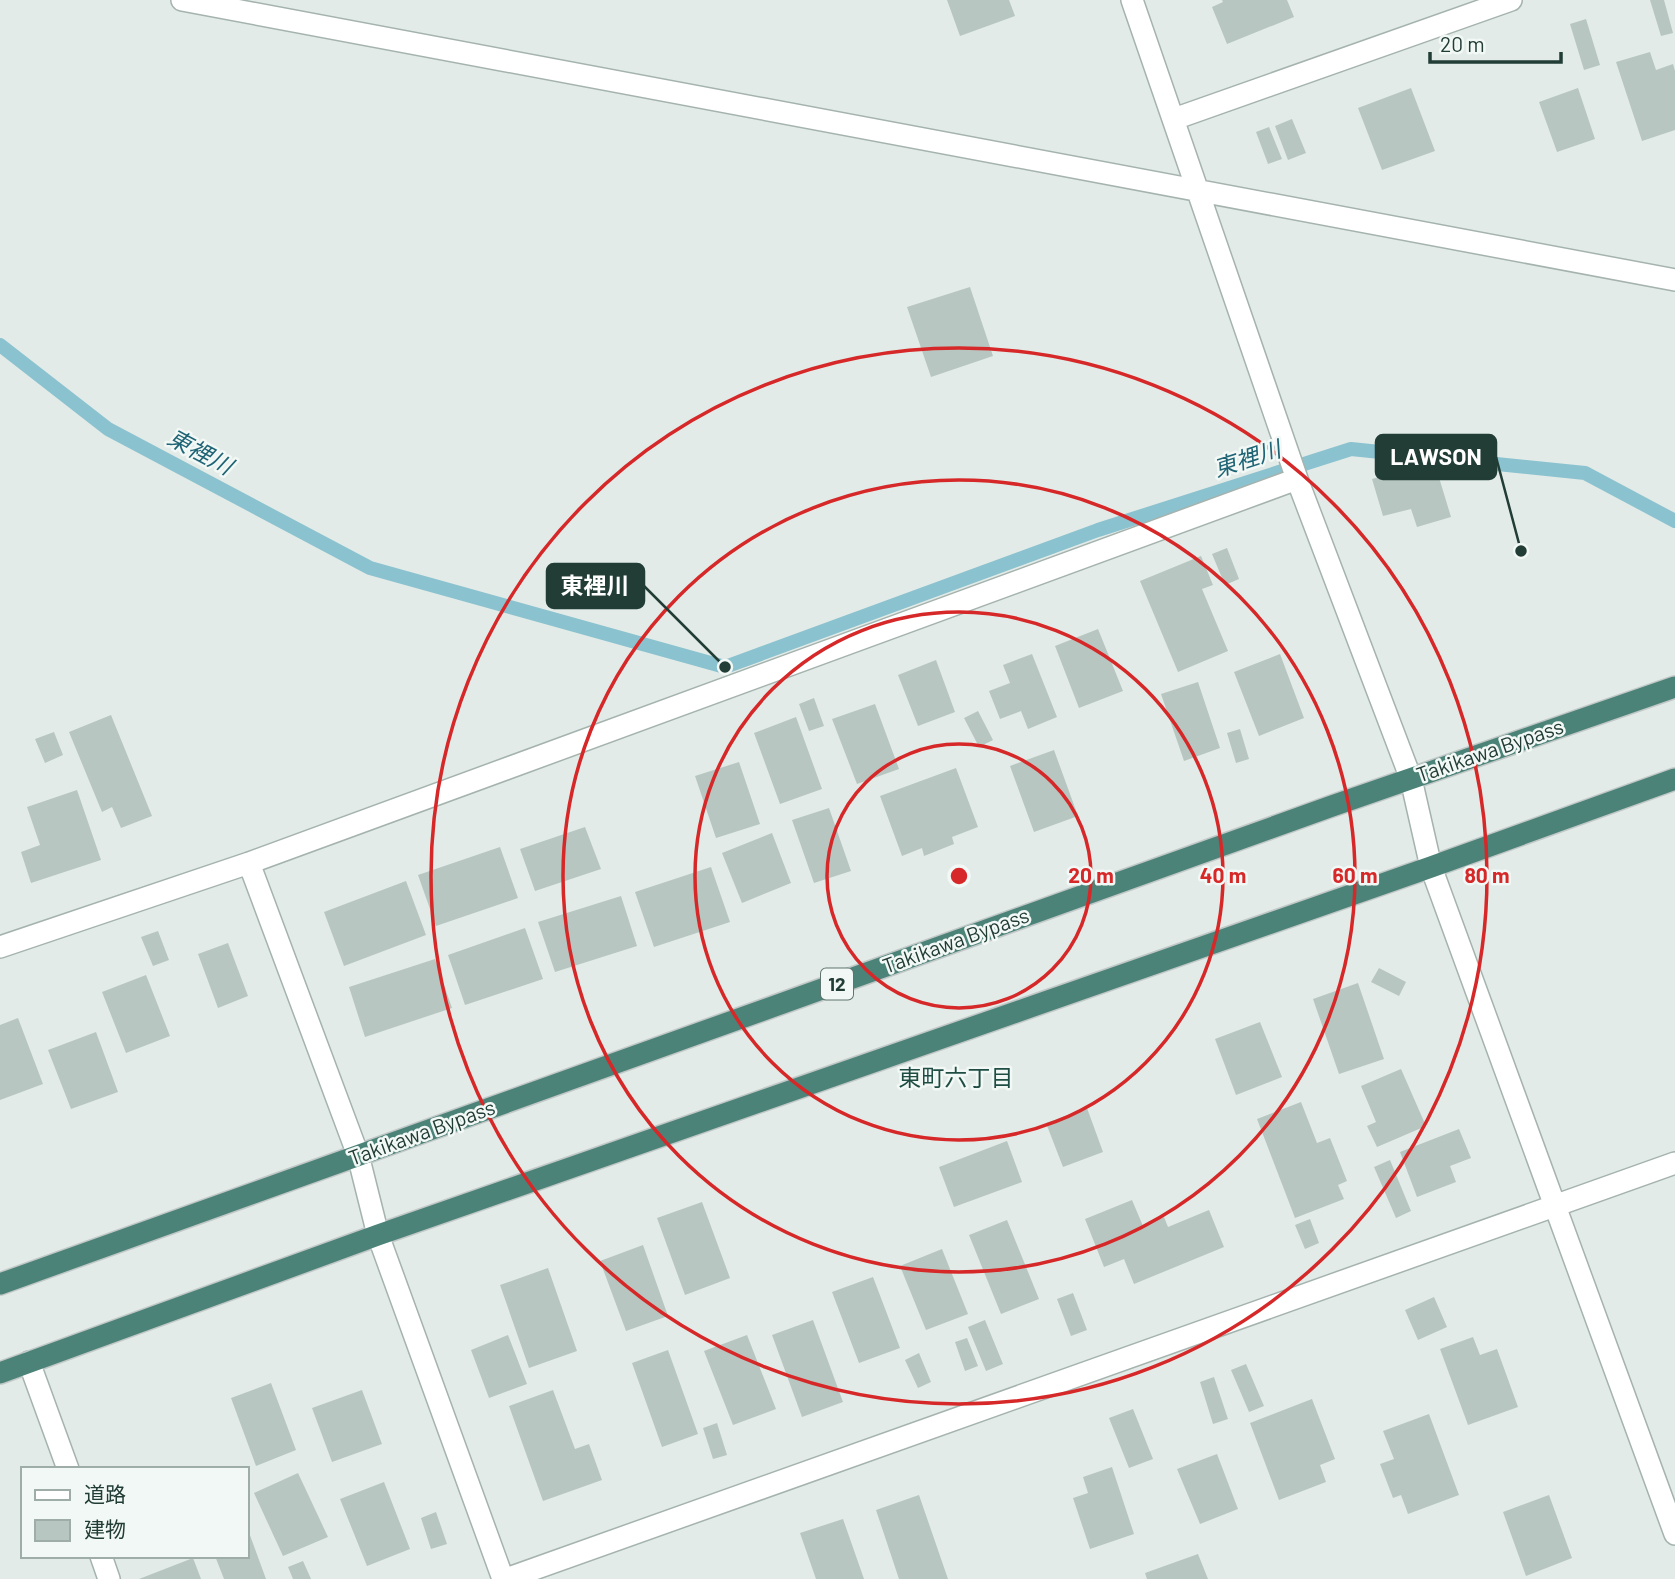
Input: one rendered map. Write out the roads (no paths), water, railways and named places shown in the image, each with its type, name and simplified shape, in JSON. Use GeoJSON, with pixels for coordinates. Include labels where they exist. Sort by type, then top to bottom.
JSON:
{"type":"FeatureCollection","features":[{"type":"Feature","properties":{"kind":"highway","name":"Takikawa Bypass"},"geometry":{"type":"LineString","coordinates":[[0,1284],[1675,687]]}},
{"type":"Feature","properties":{"kind":"highway"},"geometry":{"type":"LineString","coordinates":[[0,1373],[379,1235],[1432,867],[1675,779]]}},
{"type":"Feature","properties":{"kind":"street"},"geometry":{"type":"LineString","coordinates":[[183,0],[1675,280]]}},
{"type":"Feature","properties":{"kind":"street"},"geometry":{"type":"LineString","coordinates":[[1132,0],[1297,479],[1411,779],[1432,867],[1675,1534]]}},
{"type":"Feature","properties":{"kind":"street"},"geometry":{"type":"LineString","coordinates":[[1174,119],[1511,0]]}},
{"type":"Feature","properties":{"kind":"street"},"geometry":{"type":"LineString","coordinates":[[0,947],[249,863],[1297,479]]}},
{"type":"Feature","properties":{"kind":"street"},"geometry":{"type":"LineString","coordinates":[[249,863],[358,1155],[379,1235],[504,1579],[1675,1163]]}},
{"type":"Feature","properties":{"kind":"street"},"geometry":{"type":"LineString","coordinates":[[29,1362],[67,1467]]}},
{"type":"Feature","properties":{"kind":"street"},"geometry":{"type":"LineString","coordinates":[[102,1558],[110,1579]]}},
{"type":"Feature","properties":{"kind":"waterway","name":"東裡川"},"geometry":{"type":"LineString","coordinates":[[0,345],[108,429],[370,568],[725,667],[1098,530],[1351,449],[1585,473],[1675,521]]}},
{"type":"Feature","properties":{"kind":"place","name":"LAWSON"},"geometry":{"type":"Point","coordinates":[1521,551]}},
{"type":"Feature","properties":{"kind":"place","name":"東裡川"},"geometry":{"type":"Point","coordinates":[725,667]}},
{"type":"Feature","properties":{"kind":"district","name":"東町六丁目"},"geometry":{"type":"Point","coordinates":[956,1078]}}]}
